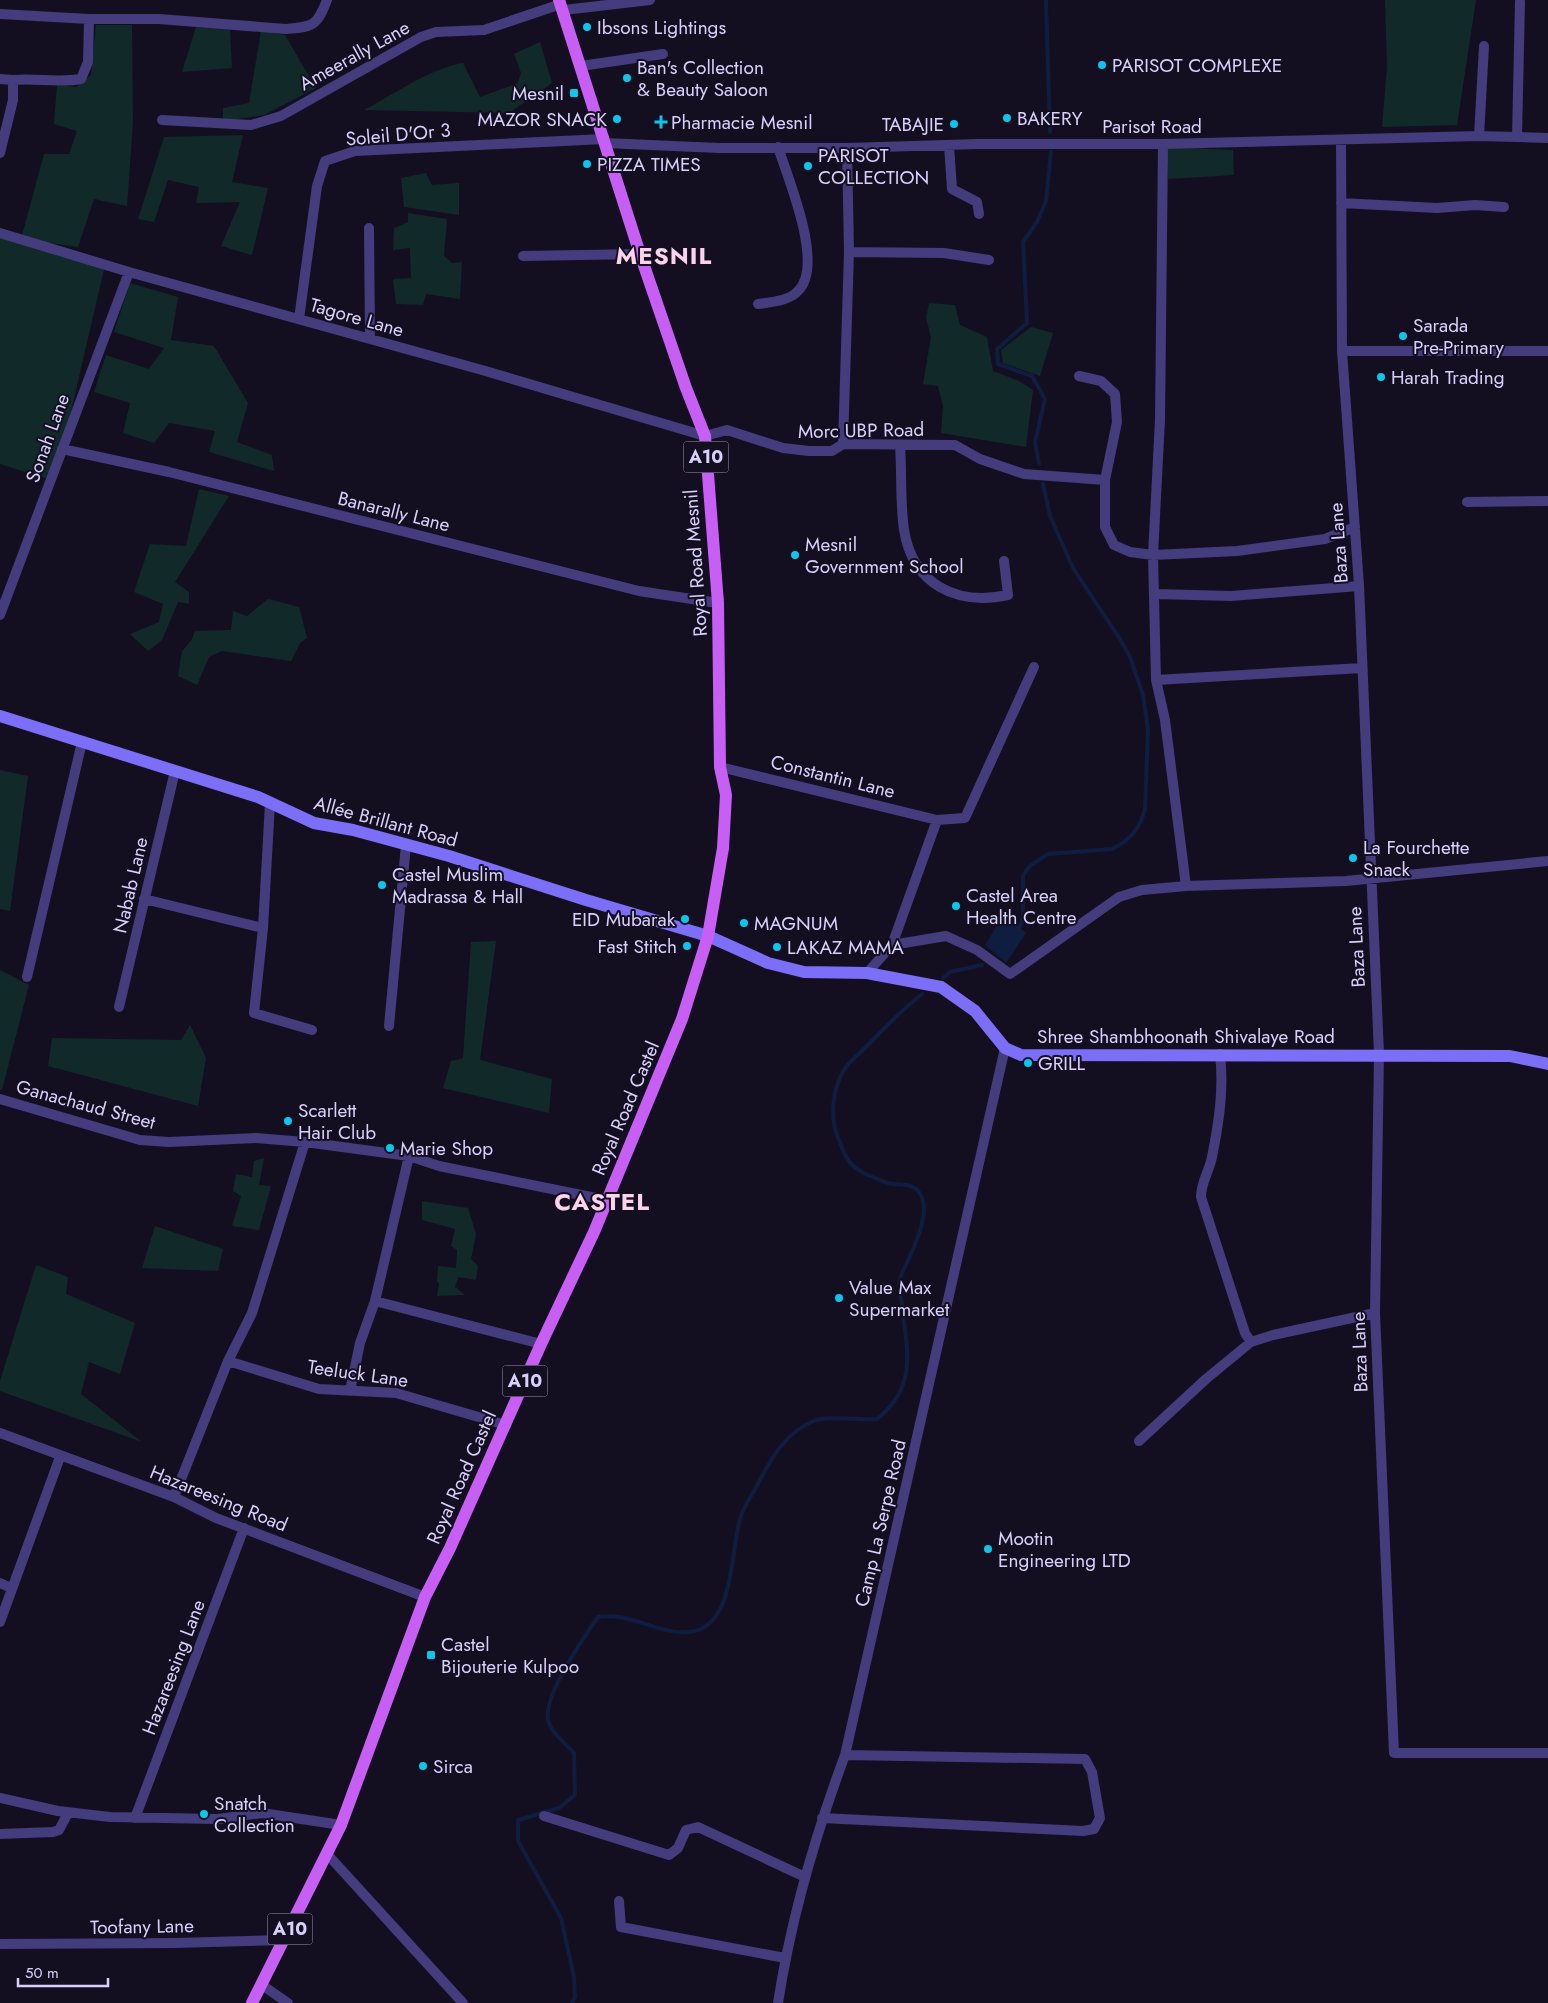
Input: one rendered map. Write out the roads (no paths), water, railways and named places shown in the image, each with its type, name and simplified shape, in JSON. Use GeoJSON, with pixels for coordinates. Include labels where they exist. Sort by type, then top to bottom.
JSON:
{"type":"FeatureCollection","features":[{"type":"Feature","properties":{"kind":"main road","name":"Royal Road Mesnil"},"geometry":{"type":"LineString","coordinates":[[562,5],[640,254],[686,388],[705,436],[718,602],[720,767],[726,795],[722,848],[708,936]]}},
{"type":"Feature","properties":{"kind":"main road","name":"Royal Road Castel"},"geometry":{"type":"LineString","coordinates":[[252,2003],[328,1855],[341,1825],[425,1597],[450,1548],[541,1344],[594,1232],[682,1019],[708,936]]}},
{"type":"Feature","properties":{"kind":"street"},"geometry":{"type":"LineString","coordinates":[[0,14],[89,19],[140,18],[286,29],[307,28],[319,21],[327,0]]}},
{"type":"Feature","properties":{"kind":"street","name":"Ameerally Lane"},"geometry":{"type":"LineString","coordinates":[[162,120],[251,125],[281,116],[421,37],[436,32],[484,30],[562,5],[650,0]]}},
{"type":"Feature","properties":{"kind":"street"},"geometry":{"type":"LineString","coordinates":[[1517,137],[1520,2]]}},
{"type":"Feature","properties":{"kind":"street"},"geometry":{"type":"LineString","coordinates":[[0,79],[34,78],[71,81],[81,79],[88,62],[89,19]]}},
{"type":"Feature","properties":{"kind":"street"},"geometry":{"type":"LineString","coordinates":[[1480,136],[1484,46]]}},
{"type":"Feature","properties":{"kind":"street"},"geometry":{"type":"LineString","coordinates":[[581,66],[663,54]]}},
{"type":"Feature","properties":{"kind":"street"},"geometry":{"type":"LineString","coordinates":[[0,153],[13,100],[13,80]]}},
{"type":"Feature","properties":{"kind":"street","name":"Parisot Road"},"geometry":{"type":"LineString","coordinates":[[605,141],[719,148],[847,148],[949,144],[1163,144],[1341,141],[1480,136],[1548,138]]}},
{"type":"Feature","properties":{"kind":"street","name":"Soleil D'Or 3"},"geometry":{"type":"LineString","coordinates":[[299,319],[317,186],[325,161],[354,151],[605,141]]}},
{"type":"Feature","properties":{"kind":"street","name":"Baza Lane"},"geometry":{"type":"LineString","coordinates":[[1341,141],[1342,351],[1359,586],[1379,1054],[1375,1313],[1394,1753],[1548,1753]]}},
{"type":"Feature","properties":{"kind":"street"},"geometry":{"type":"LineString","coordinates":[[949,144],[952,189],[977,202],[979,214]]}},
{"type":"Feature","properties":{"kind":"street"},"geometry":{"type":"LineString","coordinates":[[1163,144],[1160,420],[1153,555],[1156,594],[1156,680],[1165,720],[1186,886]]}},
{"type":"Feature","properties":{"kind":"street"},"geometry":{"type":"LineString","coordinates":[[758,304],[793,296],[807,276],[806,237],[778,147]]}},
{"type":"Feature","properties":{"kind":"street"},"geometry":{"type":"LineString","coordinates":[[843,444],[849,252],[847,148]]}},
{"type":"Feature","properties":{"kind":"street"},"geometry":{"type":"LineString","coordinates":[[1341,203],[1437,208],[1475,205],[1504,207]]}},
{"type":"Feature","properties":{"kind":"street"},"geometry":{"type":"LineString","coordinates":[[369,228],[370,339]]}},
{"type":"Feature","properties":{"kind":"street","name":"Tagore Lane"},"geometry":{"type":"LineString","coordinates":[[0,233],[129,272],[370,339],[705,436]]}},
{"type":"Feature","properties":{"kind":"street"},"geometry":{"type":"LineString","coordinates":[[849,252],[944,253],[989,260]]}},
{"type":"Feature","properties":{"kind":"street"},"geometry":{"type":"LineString","coordinates":[[523,256],[640,254]]}},
{"type":"Feature","properties":{"kind":"street","name":"Sonah Lane"},"geometry":{"type":"LineString","coordinates":[[0,615],[129,272]]}},
{"type":"Feature","properties":{"kind":"street"},"geometry":{"type":"LineString","coordinates":[[1342,351],[1548,351]]}},
{"type":"Feature","properties":{"kind":"street"},"geometry":{"type":"LineString","coordinates":[[1079,376],[1101,381],[1115,394],[1117,422],[1105,480],[1104,527],[1114,545],[1130,552],[1153,555],[1183,555],[1284,546],[1325,539],[1354,527]]}},
{"type":"Feature","properties":{"kind":"street","name":"Morc UBP Road"},"geometry":{"type":"LineString","coordinates":[[705,436],[727,430],[783,448],[809,452],[832,451],[843,444],[956,445],[980,459],[1024,474],[1105,480]]}},
{"type":"Feature","properties":{"kind":"street"},"geometry":{"type":"LineString","coordinates":[[900,446],[904,530],[912,556],[931,584],[958,596],[993,598],[1008,595],[1004,561]]}},
{"type":"Feature","properties":{"kind":"street","name":"Banarally Lane"},"geometry":{"type":"LineString","coordinates":[[62,449],[169,472],[639,591],[718,602]]}},
{"type":"Feature","properties":{"kind":"street"},"geometry":{"type":"LineString","coordinates":[[1467,502],[1548,502]]}},
{"type":"Feature","properties":{"kind":"street"},"geometry":{"type":"LineString","coordinates":[[1156,594],[1230,596],[1359,586]]}},
{"type":"Feature","properties":{"kind":"street","name":"Constantin Lane"},"geometry":{"type":"LineString","coordinates":[[720,767],[937,820],[965,818],[1034,667]]}},
{"type":"Feature","properties":{"kind":"street"},"geometry":{"type":"LineString","coordinates":[[1156,680],[1362,668]]}},
{"type":"Feature","properties":{"kind":"street","name":"Allée Brillant Road"},"geometry":{"type":"LineString","coordinates":[[0,716],[270,803],[314,823],[353,830],[406,845],[708,936]]}},
{"type":"Feature","properties":{"kind":"street"},"geometry":{"type":"LineString","coordinates":[[27,977],[82,742]]}},
{"type":"Feature","properties":{"kind":"street","name":"Nabab Lane"},"geometry":{"type":"LineString","coordinates":[[119,1007],[175,771]]}},
{"type":"Feature","properties":{"kind":"street"},"geometry":{"type":"LineString","coordinates":[[270,803],[263,928],[254,1012],[312,1030]]}},
{"type":"Feature","properties":{"kind":"street"},"geometry":{"type":"LineString","coordinates":[[866,973],[892,945],[937,820]]}},
{"type":"Feature","properties":{"kind":"street"},"geometry":{"type":"LineString","coordinates":[[389,1026],[406,845]]}},
{"type":"Feature","properties":{"kind":"street"},"geometry":{"type":"LineString","coordinates":[[892,945],[946,936],[977,950],[1007,974],[1013,972],[1119,897],[1142,890],[1186,886],[1371,879],[1548,861]]}},
{"type":"Feature","properties":{"kind":"street"},"geometry":{"type":"LineString","coordinates":[[144,899],[263,928]]}},
{"type":"Feature","properties":{"kind":"street"},"geometry":{"type":"LineString","coordinates":[[708,936],[768,963],[804,972],[866,973],[941,988],[976,1011],[1005,1048]]}},
{"type":"Feature","properties":{"kind":"street","name":"Shree Shambhoonath Shivalaye Road"},"geometry":{"type":"LineString","coordinates":[[1005,1048],[1021,1055],[1032,1056],[1379,1054],[1510,1056],[1548,1064]]}},
{"type":"Feature","properties":{"kind":"street","name":"Camp La Serpe Road"},"geometry":{"type":"LineString","coordinates":[[778,2003],[785,1958],[805,1877],[822,1818],[845,1755],[1005,1048]]}},
{"type":"Feature","properties":{"kind":"street"},"geometry":{"type":"LineString","coordinates":[[1220,1054],[1223,1082],[1220,1111],[1211,1160],[1201,1183],[1200,1197],[1245,1333],[1251,1342]]}},
{"type":"Feature","properties":{"kind":"street","name":"Ganachaud Street"},"geometry":{"type":"LineString","coordinates":[[0,1099],[140,1140],[169,1142],[256,1138],[305,1142],[409,1156],[439,1166],[606,1200]]}},
{"type":"Feature","properties":{"kind":"street"},"geometry":{"type":"LineString","coordinates":[[174,1497],[228,1361],[252,1313],[305,1142]]}},
{"type":"Feature","properties":{"kind":"street"},"geometry":{"type":"LineString","coordinates":[[350,1391],[360,1343],[375,1301],[409,1156]]}},
{"type":"Feature","properties":{"kind":"street"},"geometry":{"type":"LineString","coordinates":[[375,1301],[541,1344]]}},
{"type":"Feature","properties":{"kind":"street"},"geometry":{"type":"LineString","coordinates":[[1139,1441],[1206,1379],[1251,1342],[1273,1335],[1375,1313]]}},
{"type":"Feature","properties":{"kind":"street","name":"Teeluck Lane"},"geometry":{"type":"LineString","coordinates":[[228,1361],[320,1389],[396,1393],[506,1425]]}},
{"type":"Feature","properties":{"kind":"street","name":"Hazareesing Road"},"geometry":{"type":"LineString","coordinates":[[0,1433],[60,1457],[174,1497],[216,1518],[425,1597]]}},
{"type":"Feature","properties":{"kind":"street"},"geometry":{"type":"LineString","coordinates":[[0,1622],[60,1457]]}},
{"type":"Feature","properties":{"kind":"street","name":"Hazareesing Lane"},"geometry":{"type":"LineString","coordinates":[[135,1818],[244,1528]]}},
{"type":"Feature","properties":{"kind":"street"},"geometry":{"type":"LineString","coordinates":[[0,1583],[11,1588]]}},
{"type":"Feature","properties":{"kind":"street"},"geometry":{"type":"LineString","coordinates":[[822,1818],[1083,1831],[1094,1829],[1100,1818],[1092,1772],[1085,1760],[845,1755]]}},
{"type":"Feature","properties":{"kind":"street"},"geometry":{"type":"LineString","coordinates":[[0,1798],[68,1812],[135,1818],[218,1819],[262,1813],[341,1825]]}},
{"type":"Feature","properties":{"kind":"street"},"geometry":{"type":"LineString","coordinates":[[0,1834],[52,1832],[59,1830],[68,1812]]}},
{"type":"Feature","properties":{"kind":"street"},"geometry":{"type":"LineString","coordinates":[[544,1816],[669,1856],[678,1848],[686,1830],[698,1827],[805,1877]]}},
{"type":"Feature","properties":{"kind":"street"},"geometry":{"type":"LineString","coordinates":[[328,1855],[463,2003]]}},
{"type":"Feature","properties":{"kind":"street"},"geometry":{"type":"LineString","coordinates":[[619,1901],[621,1927],[785,1958]]}},
{"type":"Feature","properties":{"kind":"street","name":"Toofany Lane"},"geometry":{"type":"LineString","coordinates":[[0,1944],[284,1940]]}},
{"type":"Feature","properties":{"kind":"street"},"geometry":{"type":"LineString","coordinates":[[262,1985],[288,2003]]}},
{"type":"Feature","properties":{"kind":"water"},"geometry":{"type":"Polygon","coordinates":[[[1005,913],[1026,933],[1006,963],[985,945],[1005,913]]]}},
{"type":"Feature","properties":{"kind":"waterway"},"geometry":{"type":"LineString","coordinates":[[1046,0],[1050,132]]}},
{"type":"Feature","properties":{"kind":"waterway"},"geometry":{"type":"LineString","coordinates":[[1039,464],[1035,442],[1045,399],[1032,376],[998,364],[997,349],[1027,323],[1023,242],[1037,222],[1046,201],[1051,152]]}},
{"type":"Feature","properties":{"kind":"waterway"},"geometry":{"type":"LineString","coordinates":[[1018,932],[1023,918],[1023,875],[1030,866],[1048,854],[1112,849],[1129,838],[1141,822],[1145,809],[1148,730],[1143,695],[1130,657],[1073,568],[1050,516],[1043,484]]}},
{"type":"Feature","properties":{"kind":"waterway"},"geometry":{"type":"LineString","coordinates":[[943,978],[950,972],[982,965]]}},
{"type":"Feature","properties":{"kind":"waterway"},"geometry":{"type":"LineString","coordinates":[[572,2003],[575,1997],[574,1977],[561,1918],[518,1841],[518,1820],[559,1808],[575,1795],[574,1753],[555,1734],[548,1720],[548,1710],[552,1697],[566,1667],[598,1617],[622,1618],[671,1631],[683,1632],[695,1631],[708,1624],[718,1613],[725,1598],[742,1513],[779,1448],[795,1432],[816,1420],[828,1418],[877,1419],[890,1407],[899,1394],[907,1367],[906,1338],[899,1281],[914,1248],[922,1223],[923,1201],[919,1192],[913,1187],[888,1183],[860,1171],[854,1166],[848,1160],[836,1132],[833,1113],[835,1093],[841,1075],[848,1064],[922,994]]}},
{"type":"Feature","properties":{"kind":"place","name":"Ibsons Lightings"},"geometry":{"type":"Point","coordinates":[587,27]}},
{"type":"Feature","properties":{"kind":"place","name":"PARISOT COMPLEXE"},"geometry":{"type":"Point","coordinates":[1102,65]}},
{"type":"Feature","properties":{"kind":"place","name":"Ban's Collection & Beauty Saloon"},"geometry":{"type":"Point","coordinates":[627,78]}},
{"type":"Feature","properties":{"kind":"place","name":"Mesnil"},"geometry":{"type":"Point","coordinates":[574,93]}},
{"type":"Feature","properties":{"kind":"place","name":"BAKERY"},"geometry":{"type":"Point","coordinates":[1007,118]}},
{"type":"Feature","properties":{"kind":"place","name":"MAZOR SNACK"},"geometry":{"type":"Point","coordinates":[617,119]}},
{"type":"Feature","properties":{"kind":"place","name":"Pharmacie Mesnil"},"geometry":{"type":"Point","coordinates":[661,122]}},
{"type":"Feature","properties":{"kind":"place","name":"TABAJIE"},"geometry":{"type":"Point","coordinates":[954,124]}},
{"type":"Feature","properties":{"kind":"place","name":"PIZZA TIMES"},"geometry":{"type":"Point","coordinates":[587,164]}},
{"type":"Feature","properties":{"kind":"place","name":"PARISOT COLLECTION"},"geometry":{"type":"Point","coordinates":[808,166]}},
{"type":"Feature","properties":{"kind":"place","name":"Sarada Pre-Primary"},"geometry":{"type":"Point","coordinates":[1403,336]}},
{"type":"Feature","properties":{"kind":"place","name":"Harah Trading"},"geometry":{"type":"Point","coordinates":[1381,377]}},
{"type":"Feature","properties":{"kind":"place","name":"Mesnil Government School"},"geometry":{"type":"Point","coordinates":[795,555]}},
{"type":"Feature","properties":{"kind":"place","name":"La Fourchette Snack"},"geometry":{"type":"Point","coordinates":[1353,858]}},
{"type":"Feature","properties":{"kind":"place","name":"Castel Muslim Madrassa & Hall"},"geometry":{"type":"Point","coordinates":[382,885]}},
{"type":"Feature","properties":{"kind":"place","name":"Castel Area Health Centre"},"geometry":{"type":"Point","coordinates":[956,906]}},
{"type":"Feature","properties":{"kind":"place","name":"EID Mubarak"},"geometry":{"type":"Point","coordinates":[685,919]}},
{"type":"Feature","properties":{"kind":"place","name":"MAGNUM"},"geometry":{"type":"Point","coordinates":[744,923]}},
{"type":"Feature","properties":{"kind":"place","name":"Fast Stitch"},"geometry":{"type":"Point","coordinates":[687,946]}},
{"type":"Feature","properties":{"kind":"place","name":"LAKAZ MAMA"},"geometry":{"type":"Point","coordinates":[777,947]}},
{"type":"Feature","properties":{"kind":"place","name":"GRILL"},"geometry":{"type":"Point","coordinates":[1028,1063]}},
{"type":"Feature","properties":{"kind":"place","name":"Scarlett Hair Club"},"geometry":{"type":"Point","coordinates":[288,1121]}},
{"type":"Feature","properties":{"kind":"place","name":"Marie Shop"},"geometry":{"type":"Point","coordinates":[390,1148]}},
{"type":"Feature","properties":{"kind":"place","name":"Value Max Supermarket"},"geometry":{"type":"Point","coordinates":[839,1298]}},
{"type":"Feature","properties":{"kind":"place","name":"Mootin Engineering LTD"},"geometry":{"type":"Point","coordinates":[988,1549]}},
{"type":"Feature","properties":{"kind":"place","name":"Castel Bijouterie Kulpoo"},"geometry":{"type":"Point","coordinates":[431,1655]}},
{"type":"Feature","properties":{"kind":"place","name":"Sirca"},"geometry":{"type":"Point","coordinates":[423,1766]}},
{"type":"Feature","properties":{"kind":"place","name":"Snatch Collection"},"geometry":{"type":"Point","coordinates":[204,1814]}},
{"type":"Feature","properties":{"kind":"district","name":"MESNIL"},"geometry":{"type":"Point","coordinates":[664,256]}},
{"type":"Feature","properties":{"kind":"district","name":"CASTEL"},"geometry":{"type":"Point","coordinates":[602,1202]}}]}
